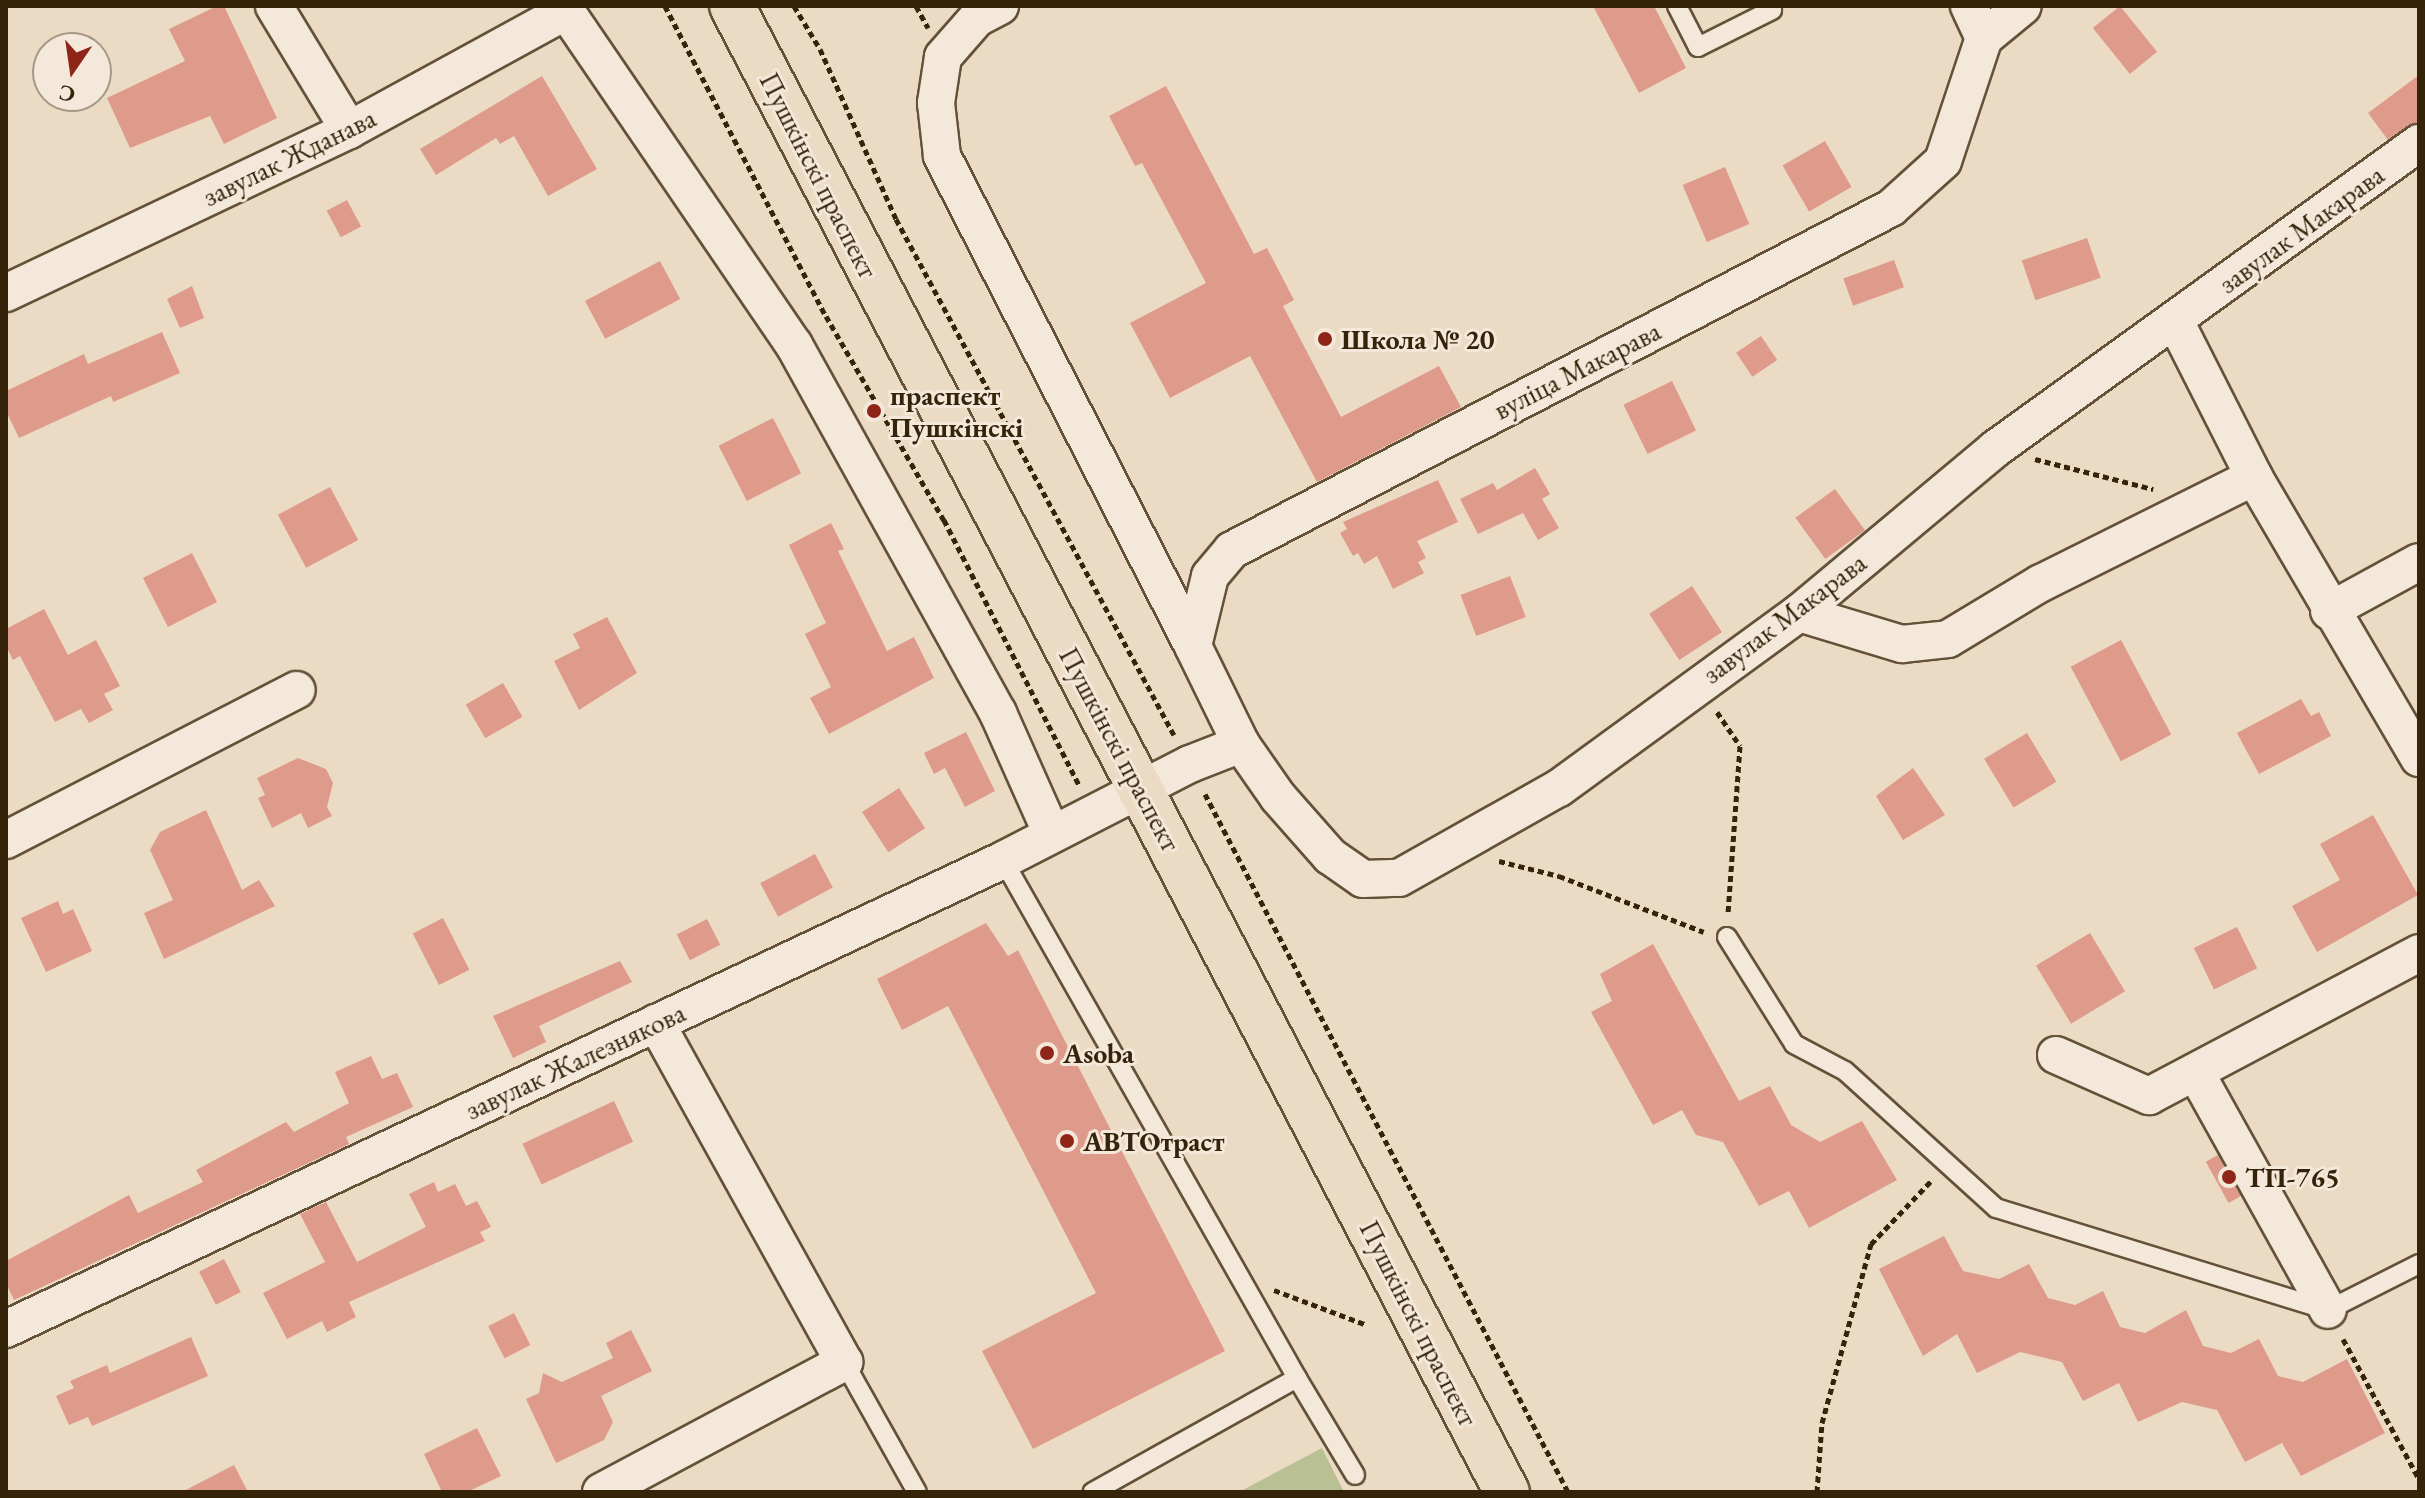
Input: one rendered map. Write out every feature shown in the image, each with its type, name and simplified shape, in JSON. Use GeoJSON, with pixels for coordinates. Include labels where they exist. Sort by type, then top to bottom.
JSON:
{"type":"FeatureCollection","features":[{"type":"Feature","properties":{"kind":"main road","name":"Пушкінскі праспект"},"geometry":{"type":"LineString","coordinates":[[732,6],[1507,1492]]}},
{"type":"Feature","properties":{"kind":"street"},"geometry":{"type":"LineString","coordinates":[[274,6],[349,130]]}},
{"type":"Feature","properties":{"kind":"street","name":"вуліца Макарава"},"geometry":{"type":"LineString","coordinates":[[1193,646],[1210,576],[1232,550],[1891,208],[1943,161],[1976,22],[2023,6]]}},
{"type":"Feature","properties":{"kind":"street"},"geometry":{"type":"LineString","coordinates":[[565,8],[794,345],[998,713],[1051,832]]}},
{"type":"Feature","properties":{"kind":"street","name":"завулак Жданава"},"geometry":{"type":"LineString","coordinates":[[6,293],[349,130],[565,8]]}},
{"type":"Feature","properties":{"kind":"street"},"geometry":{"type":"LineString","coordinates":[[983,10],[943,57],[936,103],[942,156],[1241,744],[1140,787]]}},
{"type":"Feature","properties":{"kind":"street","name":"завулак Макарава"},"geometry":{"type":"LineString","coordinates":[[1241,744],[1278,797],[1330,856],[1363,879],[1399,878],[1559,788],[1697,683],[1799,613],[1995,449],[2419,143]]}},
{"type":"Feature","properties":{"kind":"street"},"geometry":{"type":"LineString","coordinates":[[2175,321],[2254,477],[2329,611],[2419,758]]}},
{"type":"Feature","properties":{"kind":"street"},"geometry":{"type":"LineString","coordinates":[[1799,613],[1902,644],[1948,639],[2041,583],[2254,477]]}},
{"type":"Feature","properties":{"kind":"street"},"geometry":{"type":"LineString","coordinates":[[2329,611],[2419,562]]}},
{"type":"Feature","properties":{"kind":"street"},"geometry":{"type":"LineString","coordinates":[[6,840],[297,690]]}},
{"type":"Feature","properties":{"kind":"street","name":"завулак Жалезнякова"},"geometry":{"type":"LineString","coordinates":[[6,1329],[1003,860],[1140,787]]}},
{"type":"Feature","properties":{"kind":"street"},"geometry":{"type":"LineString","coordinates":[[2056,1055],[2149,1096],[2419,953]]}},
{"type":"Feature","properties":{"kind":"street"},"geometry":{"type":"LineString","coordinates":[[601,1492],[844,1362],[656,1023]]}},
{"type":"Feature","properties":{"kind":"street"},"geometry":{"type":"LineString","coordinates":[[2196,1073],[2328,1310]]}},
{"type":"Feature","properties":{"kind":"lane"},"geometry":{"type":"LineString","coordinates":[[1677,6],[1698,47],[1772,10]]}},
{"type":"Feature","properties":{"kind":"lane"},"geometry":{"type":"LineString","coordinates":[[1003,860],[1355,1475]]}},
{"type":"Feature","properties":{"kind":"lane"},"geometry":{"type":"LineString","coordinates":[[1727,937],[1794,1044],[1845,1071],[1996,1208],[2328,1310],[2419,1264]]}},
{"type":"Feature","properties":{"kind":"lane"},"geometry":{"type":"LineString","coordinates":[[844,1362],[917,1492]]}},
{"type":"Feature","properties":{"kind":"lane"},"geometry":{"type":"LineString","coordinates":[[1093,1492],[1297,1378]]}},
{"type":"Feature","properties":{"kind":"path"},"geometry":{"type":"LineString","coordinates":[[665,6],[826,316],[944,520],[1092,811]]}},
{"type":"Feature","properties":{"kind":"path"},"geometry":{"type":"LineString","coordinates":[[1995,449],[2205,502]]}},
{"type":"Feature","properties":{"kind":"path"},"geometry":{"type":"LineString","coordinates":[[1451,849],[1559,876],[1686,929],[1727,937],[1740,746],[1697,683]]}},
{"type":"Feature","properties":{"kind":"path"},"geometry":{"type":"LineString","coordinates":[[1817,1492],[1822,1423],[1871,1244],[1947,1164]]}},
{"type":"Feature","properties":{"kind":"path"},"geometry":{"type":"LineString","coordinates":[[1243,1279],[1367,1325]]}},
{"type":"Feature","properties":{"kind":"path"},"geometry":{"type":"LineString","coordinates":[[2328,1310],[2419,1479]]}},
{"type":"Feature","properties":{"kind":"green space"},"geometry":{"type":"Polygon","coordinates":[[[1322,1448],[1344,1492],[1239,1492],[1322,1448]]]}},
{"type":"Feature","properties":{"kind":"building"},"geometry":{"type":"Polygon","coordinates":[[[217,6],[224,6],[277,118],[224,144],[210,116],[130,148],[112,109],[112,96],[185,61],[169,29],[217,6]]]}},
{"type":"Feature","properties":{"kind":"building"},"geometry":{"type":"Polygon","coordinates":[[[1593,6],[1654,6],[1686,68],[1639,93],[1593,6]]]}},
{"type":"Feature","properties":{"kind":"building"},"geometry":{"type":"Polygon","coordinates":[[[2120,6],[2157,52],[2130,74],[2093,28],[2120,6]]]}},
{"type":"Feature","properties":{"kind":"building"},"geometry":{"type":"Polygon","coordinates":[[[2419,75],[2419,122],[2388,140],[2368,113],[2419,75]]]}},
{"type":"Feature","properties":{"kind":"building"},"geometry":{"type":"Polygon","coordinates":[[[542,76],[597,169],[548,196],[514,136],[500,144],[496,138],[436,175],[420,149],[542,76]]]}},
{"type":"Feature","properties":{"kind":"building"},"geometry":{"type":"Polygon","coordinates":[[[1166,86],[1254,254],[1267,248],[1294,300],[1283,306],[1341,417],[1439,366],[1461,407],[1317,482],[1250,356],[1170,398],[1130,323],[1206,283],[1142,163],[1135,166],[1109,116],[1166,86]]]}},
{"type":"Feature","properties":{"kind":"building"},"geometry":{"type":"Polygon","coordinates":[[[1825,141],[1852,187],[1809,211],[1783,166],[1825,141]]]}},
{"type":"Feature","properties":{"kind":"building"},"geometry":{"type":"Polygon","coordinates":[[[1725,167],[1749,224],[1707,242],[1683,185],[1725,167]]]}},
{"type":"Feature","properties":{"kind":"building"},"geometry":{"type":"Polygon","coordinates":[[[347,200],[361,226],[341,237],[327,211],[347,200]]]}},
{"type":"Feature","properties":{"kind":"building"},"geometry":{"type":"Polygon","coordinates":[[[2087,238],[2101,278],[2035,300],[2022,260],[2087,238]]]}},
{"type":"Feature","properties":{"kind":"building"},"geometry":{"type":"Polygon","coordinates":[[[1894,260],[1904,287],[1853,306],[1843,278],[1894,260]]]}},
{"type":"Feature","properties":{"kind":"building"},"geometry":{"type":"Polygon","coordinates":[[[660,261],[680,299],[605,339],[585,301],[660,261]]]}},
{"type":"Feature","properties":{"kind":"building"},"geometry":{"type":"Polygon","coordinates":[[[192,286],[204,318],[180,328],[167,299],[192,286]]]}},
{"type":"Feature","properties":{"kind":"building"},"geometry":{"type":"Polygon","coordinates":[[[162,332],[180,373],[113,402],[111,396],[19,438],[6,411],[6,391],[84,354],[88,364],[162,332]]]}},
{"type":"Feature","properties":{"kind":"building"},"geometry":{"type":"Polygon","coordinates":[[[1761,336],[1777,360],[1752,377],[1736,353],[1761,336]]]}},
{"type":"Feature","properties":{"kind":"building"},"geometry":{"type":"Polygon","coordinates":[[[1672,381],[1696,430],[1648,454],[1623,405],[1672,381]]]}},
{"type":"Feature","properties":{"kind":"building"},"geometry":{"type":"Polygon","coordinates":[[[773,418],[801,473],[747,501],[719,446],[773,418]]]}},
{"type":"Feature","properties":{"kind":"building"},"geometry":{"type":"Polygon","coordinates":[[[1535,468],[1550,494],[1542,499],[1559,528],[1538,540],[1523,513],[1478,534],[1460,499],[1493,483],[1497,490],[1535,468]]]}},
{"type":"Feature","properties":{"kind":"building"},"geometry":{"type":"Polygon","coordinates":[[[1438,480],[1458,522],[1417,541],[1426,558],[1418,562],[1424,573],[1393,589],[1377,556],[1364,564],[1358,553],[1353,556],[1340,533],[1347,529],[1343,522],[1438,480]]]}},
{"type":"Feature","properties":{"kind":"building"},"geometry":{"type":"Polygon","coordinates":[[[330,487],[358,540],[306,568],[278,515],[330,487]]]}},
{"type":"Feature","properties":{"kind":"building"},"geometry":{"type":"Polygon","coordinates":[[[1835,489],[1865,530],[1825,559],[1795,518],[1835,489]]]}},
{"type":"Feature","properties":{"kind":"building"},"geometry":{"type":"Polygon","coordinates":[[[831,523],[844,549],[838,551],[887,651],[914,637],[934,678],[829,734],[810,698],[831,687],[805,634],[826,623],[789,545],[831,523]]]}},
{"type":"Feature","properties":{"kind":"building"},"geometry":{"type":"Polygon","coordinates":[[[192,553],[217,602],[168,627],[143,578],[192,553]]]}},
{"type":"Feature","properties":{"kind":"building"},"geometry":{"type":"Polygon","coordinates":[[[1510,576],[1526,617],[1476,636],[1461,595],[1510,576]]]}},
{"type":"Feature","properties":{"kind":"building"},"geometry":{"type":"Polygon","coordinates":[[[1692,586],[1722,632],[1679,660],[1649,614],[1692,586]]]}},
{"type":"Feature","properties":{"kind":"building"},"geometry":{"type":"Polygon","coordinates":[[[44,609],[68,655],[96,640],[120,686],[104,694],[113,710],[89,723],[81,709],[55,722],[20,656],[13,660],[6,646],[6,629],[44,609]]]}},
{"type":"Feature","properties":{"kind":"building"},"geometry":{"type":"Polygon","coordinates":[[[607,617],[637,673],[579,710],[554,661],[580,648],[573,634],[607,617]]]}},
{"type":"Feature","properties":{"kind":"building"},"geometry":{"type":"Polygon","coordinates":[[[2121,640],[2171,734],[2121,761],[2071,667],[2121,640]]]}},
{"type":"Feature","properties":{"kind":"building"},"geometry":{"type":"Polygon","coordinates":[[[503,683],[522,717],[485,738],[466,704],[503,683]]]}},
{"type":"Feature","properties":{"kind":"building"},"geometry":{"type":"Polygon","coordinates":[[[2301,699],[2311,716],[2319,712],[2331,736],[2259,774],[2237,733],[2301,699]]]}},
{"type":"Feature","properties":{"kind":"building"},"geometry":{"type":"Polygon","coordinates":[[[966,732],[995,791],[965,807],[945,768],[934,774],[924,753],[966,732]]]}},
{"type":"Feature","properties":{"kind":"building"},"geometry":{"type":"Polygon","coordinates":[[[2027,733],[2056,782],[2013,808],[1984,759],[2027,733]]]}},
{"type":"Feature","properties":{"kind":"building"},"geometry":{"type":"Polygon","coordinates":[[[298,758],[326,769],[333,783],[327,807],[332,816],[308,828],[301,813],[272,828],[258,798],[265,795],[257,778],[298,758]]]}},
{"type":"Feature","properties":{"kind":"building"},"geometry":{"type":"Polygon","coordinates":[[[1913,768],[1945,815],[1903,840],[1876,796],[1913,768]]]}},
{"type":"Feature","properties":{"kind":"building"},"geometry":{"type":"Polygon","coordinates":[[[899,788],[925,828],[888,852],[862,812],[899,788]]]}},
{"type":"Feature","properties":{"kind":"building"},"geometry":{"type":"Polygon","coordinates":[[[206,810],[242,890],[259,880],[275,906],[164,959],[144,913],[173,900],[150,850],[160,832],[206,810]]]}},
{"type":"Feature","properties":{"kind":"building"},"geometry":{"type":"Polygon","coordinates":[[[2373,815],[2418,895],[2317,952],[2292,906],[2340,880],[2320,844],[2373,815]]]}},
{"type":"Feature","properties":{"kind":"building"},"geometry":{"type":"Polygon","coordinates":[[[815,854],[833,888],[778,917],[760,883],[815,854]]]}},
{"type":"Feature","properties":{"kind":"building"},"geometry":{"type":"Polygon","coordinates":[[[58,901],[63,914],[73,909],[92,951],[46,972],[21,918],[58,901]]]}},
{"type":"Feature","properties":{"kind":"building"},"geometry":{"type":"Polygon","coordinates":[[[443,918],[469,970],[439,985],[413,933],[443,918]]]}},
{"type":"Feature","properties":{"kind":"building"},"geometry":{"type":"Polygon","coordinates":[[[707,919],[720,945],[690,960],[677,934],[707,919]]]}},
{"type":"Feature","properties":{"kind":"building","name":"АВТОтраст"},"geometry":{"type":"Polygon","coordinates":[[[986,923],[1008,956],[1018,950],[1225,1351],[1033,1449],[982,1351],[1096,1293],[948,1006],[902,1030],[877,979],[986,923]]]}},
{"type":"Feature","properties":{"kind":"building"},"geometry":{"type":"Polygon","coordinates":[[[2237,927],[2257,968],[2214,989],[2194,948],[2237,927]]]}},
{"type":"Feature","properties":{"kind":"building"},"geometry":{"type":"Polygon","coordinates":[[[2090,933],[2125,991],[2071,1024],[2036,965],[2090,933]]]}},
{"type":"Feature","properties":{"kind":"building"},"geometry":{"type":"Polygon","coordinates":[[[1653,944],[1739,1101],[1770,1086],[1791,1125],[1820,1142],[1862,1121],[1897,1180],[1809,1228],[1789,1191],[1759,1206],[1723,1142],[1696,1135],[1682,1110],[1653,1125],[1591,1012],[1612,1001],[1600,974],[1653,944]]]}},
{"type":"Feature","properties":{"kind":"building"},"geometry":{"type":"Polygon","coordinates":[[[620,961],[632,982],[539,1026],[546,1042],[513,1058],[493,1016],[620,961]]]}},
{"type":"Feature","properties":{"kind":"building"},"geometry":{"type":"Polygon","coordinates":[[[371,1056],[382,1079],[397,1073],[413,1107],[346,1137],[349,1144],[14,1300],[6,1283],[6,1261],[129,1195],[138,1213],[203,1182],[196,1170],[286,1122],[294,1132],[349,1103],[335,1072],[371,1056]]]}},
{"type":"Feature","properties":{"kind":"building"},"geometry":{"type":"Polygon","coordinates":[[[614,1101],[633,1142],[541,1184],[522,1144],[614,1101]]]}},
{"type":"Feature","properties":{"kind":"building"},"geometry":{"type":"Polygon","coordinates":[[[2218,1155],[2241,1196],[2229,1203],[2206,1162],[2218,1155]]]}},
{"type":"Feature","properties":{"kind":"building"},"geometry":{"type":"Polygon","coordinates":[[[434,1182],[438,1192],[455,1184],[466,1206],[477,1201],[491,1227],[480,1232],[485,1241],[349,1302],[356,1317],[327,1332],[322,1321],[287,1339],[263,1293],[325,1262],[300,1214],[326,1202],[357,1262],[426,1227],[409,1194],[434,1182]]]}},
{"type":"Feature","properties":{"kind":"building"},"geometry":{"type":"Polygon","coordinates":[[[1944,1236],[1963,1271],[1999,1279],[2029,1264],[2048,1298],[2075,1305],[2103,1291],[2120,1327],[2145,1333],[2186,1310],[2203,1346],[2231,1353],[2259,1339],[2278,1376],[2303,1382],[2347,1359],[2385,1433],[2301,1476],[2282,1443],[2245,1462],[2217,1410],[2182,1402],[2138,1422],[2119,1383],[2083,1401],[2062,1362],[2020,1352],[1977,1373],[1957,1334],[1923,1356],[1879,1269],[1944,1236]]]}},
{"type":"Feature","properties":{"kind":"building"},"geometry":{"type":"Polygon","coordinates":[[[224,1259],[241,1292],[216,1305],[199,1272],[224,1259]]]}},
{"type":"Feature","properties":{"kind":"building"},"geometry":{"type":"Polygon","coordinates":[[[514,1313],[530,1345],[505,1358],[488,1326],[514,1313]]]}},
{"type":"Feature","properties":{"kind":"building"},"geometry":{"type":"Polygon","coordinates":[[[631,1330],[652,1371],[601,1396],[613,1422],[604,1440],[556,1463],[526,1399],[539,1393],[543,1373],[562,1382],[613,1358],[606,1343],[631,1330]]]}},
{"type":"Feature","properties":{"kind":"building"},"geometry":{"type":"Polygon","coordinates":[[[191,1337],[208,1376],[92,1426],[88,1417],[69,1425],[56,1396],[74,1388],[70,1381],[107,1365],[110,1373],[191,1337]]]}},
{"type":"Feature","properties":{"kind":"building"},"geometry":{"type":"Polygon","coordinates":[[[477,1428],[501,1476],[467,1492],[442,1492],[424,1454],[477,1428]]]}},
{"type":"Feature","properties":{"kind":"building"},"geometry":{"type":"Polygon","coordinates":[[[234,1465],[248,1492],[182,1492],[234,1465]]]}},
{"type":"Feature","properties":{"kind":"place","name":"Школа № 20"},"geometry":{"type":"Point","coordinates":[1325,339]}},
{"type":"Feature","properties":{"kind":"place","name":"праспект Пушкінскі"},"geometry":{"type":"Point","coordinates":[874,411]}},
{"type":"Feature","properties":{"kind":"place","name":"Asoba"},"geometry":{"type":"Point","coordinates":[1047,1053]}},
{"type":"Feature","properties":{"kind":"place","name":"АВТОтраст"},"geometry":{"type":"Point","coordinates":[1067,1141]}},
{"type":"Feature","properties":{"kind":"place","name":"ТП-765"},"geometry":{"type":"Point","coordinates":[2229,1177]}}]}
